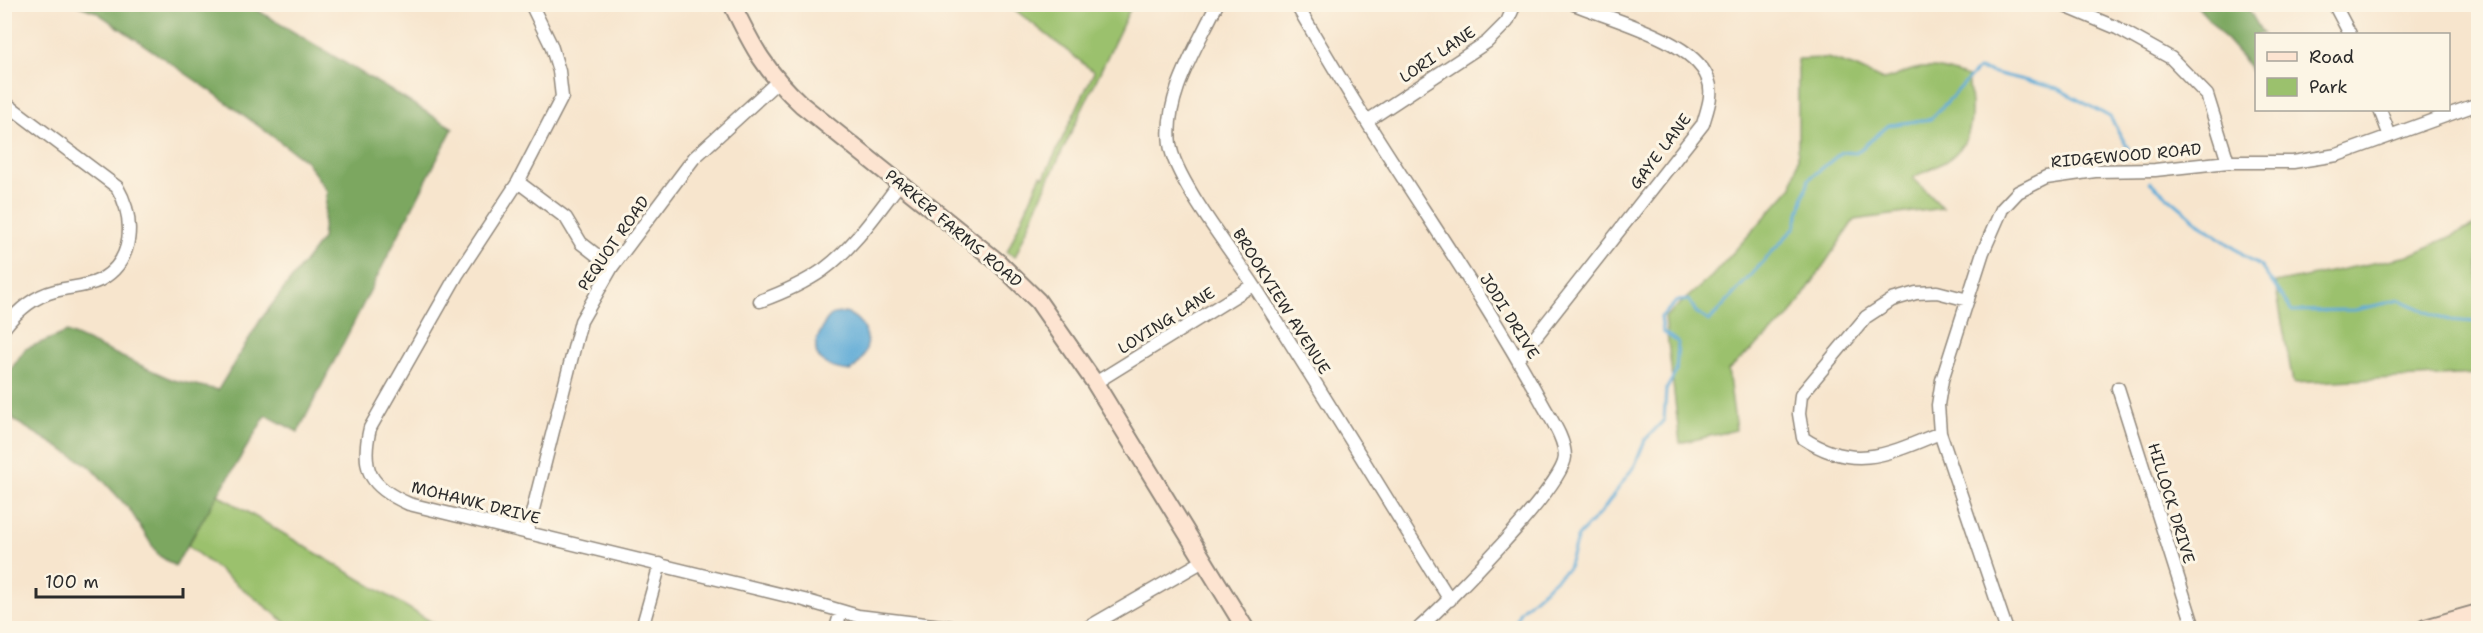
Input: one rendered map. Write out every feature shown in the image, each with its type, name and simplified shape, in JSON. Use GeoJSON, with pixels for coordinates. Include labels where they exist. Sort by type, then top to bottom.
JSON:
{"type":"FeatureCollection","features":[{"type":"Feature","properties":{"kind":"street","name":"MOHAWK DRIVE"},"geometry":{"type":"LineString","coordinates":[[531,4],[551,45],[559,71],[562,97],[518,182],[451,286],[370,428],[366,446],[366,464],[375,482],[387,495],[409,504],[660,564],[804,600],[841,612],[958,628]]}},
{"type":"Feature","properties":{"kind":"street","name":"PARKER FARMS ROAD"},"geometry":{"type":"LineString","coordinates":[[732,4],[756,51],[777,82],[802,105],[1021,283],[1060,331],[1095,383],[1245,628]]}},
{"type":"Feature","properties":{"kind":"street","name":"BROOKVIEW AVENUE"},"geometry":{"type":"LineString","coordinates":[[1217,4],[1173,100],[1169,123],[1170,147],[1183,178],[1253,285],[1450,600]]}},
{"type":"Feature","properties":{"kind":"street","name":"JODI DRIVE"},"geometry":{"type":"LineString","coordinates":[[1296,4],[1367,121],[1518,359],[1560,437],[1565,457],[1557,478],[1533,508],[1450,600],[1419,628]]}},
{"type":"Feature","properties":{"kind":"street","name":"LORI LANE"},"geometry":{"type":"LineString","coordinates":[[1367,121],[1486,42],[1507,22],[1515,4]]}},
{"type":"Feature","properties":{"kind":"street","name":"GAYE LANE"},"geometry":{"type":"LineString","coordinates":[[1518,359],[1703,124],[1710,99],[1708,79],[1694,58],[1677,45],[1574,4]]}},
{"type":"Feature","properties":{"kind":"street"},"geometry":{"type":"LineString","coordinates":[[2060,4],[2117,28],[2171,58],[2207,95],[2228,162]]}},
{"type":"Feature","properties":{"kind":"street"},"geometry":{"type":"LineString","coordinates":[[2334,4],[2349,33]]}},
{"type":"Feature","properties":{"kind":"street","name":"PEQUOT ROAD"},"geometry":{"type":"LineString","coordinates":[[527,533],[581,321],[612,267],[694,158],[777,82]]}},
{"type":"Feature","properties":{"kind":"street"},"geometry":{"type":"LineString","coordinates":[[4,102],[117,187],[126,202],[131,226],[124,253],[103,279],[91,284],[53,291],[36,298],[20,310],[4,328]]}},
{"type":"Feature","properties":{"kind":"street","name":"RIDGEWOOD ROAD"},"geometry":{"type":"LineString","coordinates":[[2006,628],[1940,433],[1938,405],[1942,380],[1983,252],[2002,209],[2018,192],[2046,178],[2085,172],[2155,170],[2228,162],[2293,162],[2326,157],[2478,104]]}},
{"type":"Feature","properties":{"kind":"street"},"geometry":{"type":"LineString","coordinates":[[2380,111],[2390,136]]}},
{"type":"Feature","properties":{"kind":"street"},"geometry":{"type":"LineString","coordinates":[[518,182],[566,218],[581,243],[612,267]]}},
{"type":"Feature","properties":{"kind":"street"},"geometry":{"type":"LineString","coordinates":[[760,301],[791,289],[823,270],[860,236],[900,183]]}},
{"type":"Feature","properties":{"kind":"street","name":"LOVING LANE"},"geometry":{"type":"LineString","coordinates":[[1095,383],[1253,285]]}},
{"type":"Feature","properties":{"kind":"street"},"geometry":{"type":"LineString","coordinates":[[1940,433],[1885,456],[1850,457],[1822,450],[1803,438],[1799,414],[1801,395],[1866,317],[1892,300],[1916,293],[1937,292],[1968,300]]}},
{"type":"Feature","properties":{"kind":"street","name":"HILLOCK DRIVE"},"geometry":{"type":"LineString","coordinates":[[2118,388],[2194,628]]}},
{"type":"Feature","properties":{"kind":"street"},"geometry":{"type":"LineString","coordinates":[[1087,628],[1205,560]]}},
{"type":"Feature","properties":{"kind":"street"},"geometry":{"type":"LineString","coordinates":[[642,628],[660,564]]}},
{"type":"Feature","properties":{"kind":"street"},"geometry":{"type":"LineString","coordinates":[[836,628],[841,612]]}},
{"type":"Feature","properties":{"kind":"street"},"geometry":{"type":"LineString","coordinates":[[2425,628],[2478,613]]}},
{"type":"Feature","properties":{"kind":"green space"},"geometry":{"type":"Polygon","coordinates":[[[77,5],[249,5],[453,128],[298,432],[266,415],[175,566],[158,555],[130,510],[90,466],[15,421],[5,404],[5,378],[25,349],[67,332],[173,380],[218,390],[261,319],[322,239],[327,191],[306,161],[211,91],[96,12],[77,5]]]}},
{"type":"Feature","properties":{"kind":"green space"},"geometry":{"type":"Polygon","coordinates":[[[1009,5],[1132,5],[1049,179],[1015,257],[1007,252],[1041,175],[1044,177],[1094,72],[1009,5]]]}},
{"type":"Feature","properties":{"kind":"green space"},"geometry":{"type":"Polygon","coordinates":[[[2196,5],[2246,5],[2262,33],[2255,33],[2255,76],[2242,57],[2196,5]]]}},
{"type":"Feature","properties":{"kind":"green space"},"geometry":{"type":"Polygon","coordinates":[[[1827,58],[1855,67],[1883,80],[1923,68],[1968,77],[1971,116],[1966,138],[1951,157],[1913,178],[1943,208],[1854,220],[1789,317],[1728,370],[1736,430],[1680,443],[1665,317],[1711,277],[1792,187],[1798,158],[1798,59],[1827,58]]]}},
{"type":"Feature","properties":{"kind":"green space"},"geometry":{"type":"Polygon","coordinates":[[[2478,224],[2478,374],[2293,383],[2275,283],[2408,256],[2478,224]]]}},
{"type":"Feature","properties":{"kind":"green space"},"geometry":{"type":"Polygon","coordinates":[[[217,494],[442,628],[293,628],[188,546],[217,494]]]}},
{"type":"Feature","properties":{"kind":"water"},"geometry":{"type":"Polygon","coordinates":[[[846,313],[862,325],[867,340],[863,357],[850,371],[833,368],[826,364],[817,355],[816,348],[817,340],[828,318],[835,314],[846,313]]]}},
{"type":"Feature","properties":{"kind":"waterway"},"geometry":{"type":"LineString","coordinates":[[1513,628],[1520,611],[1568,568],[1578,536],[1603,510],[1635,465],[1645,440],[1664,420],[1666,390],[1676,372],[1678,342],[1663,332],[1661,317],[1677,301],[1689,300],[1696,312],[1709,321],[1795,227],[1809,179],[1842,152],[1856,153],[1889,125],[1931,119],[1978,69],[2057,88],[2110,117],[2133,157]]}},
{"type":"Feature","properties":{"kind":"waterway"},"geometry":{"type":"LineString","coordinates":[[2150,182],[2199,223],[2261,267],[2292,311],[2355,310],[2400,300],[2446,320],[2478,322]]}}]}
